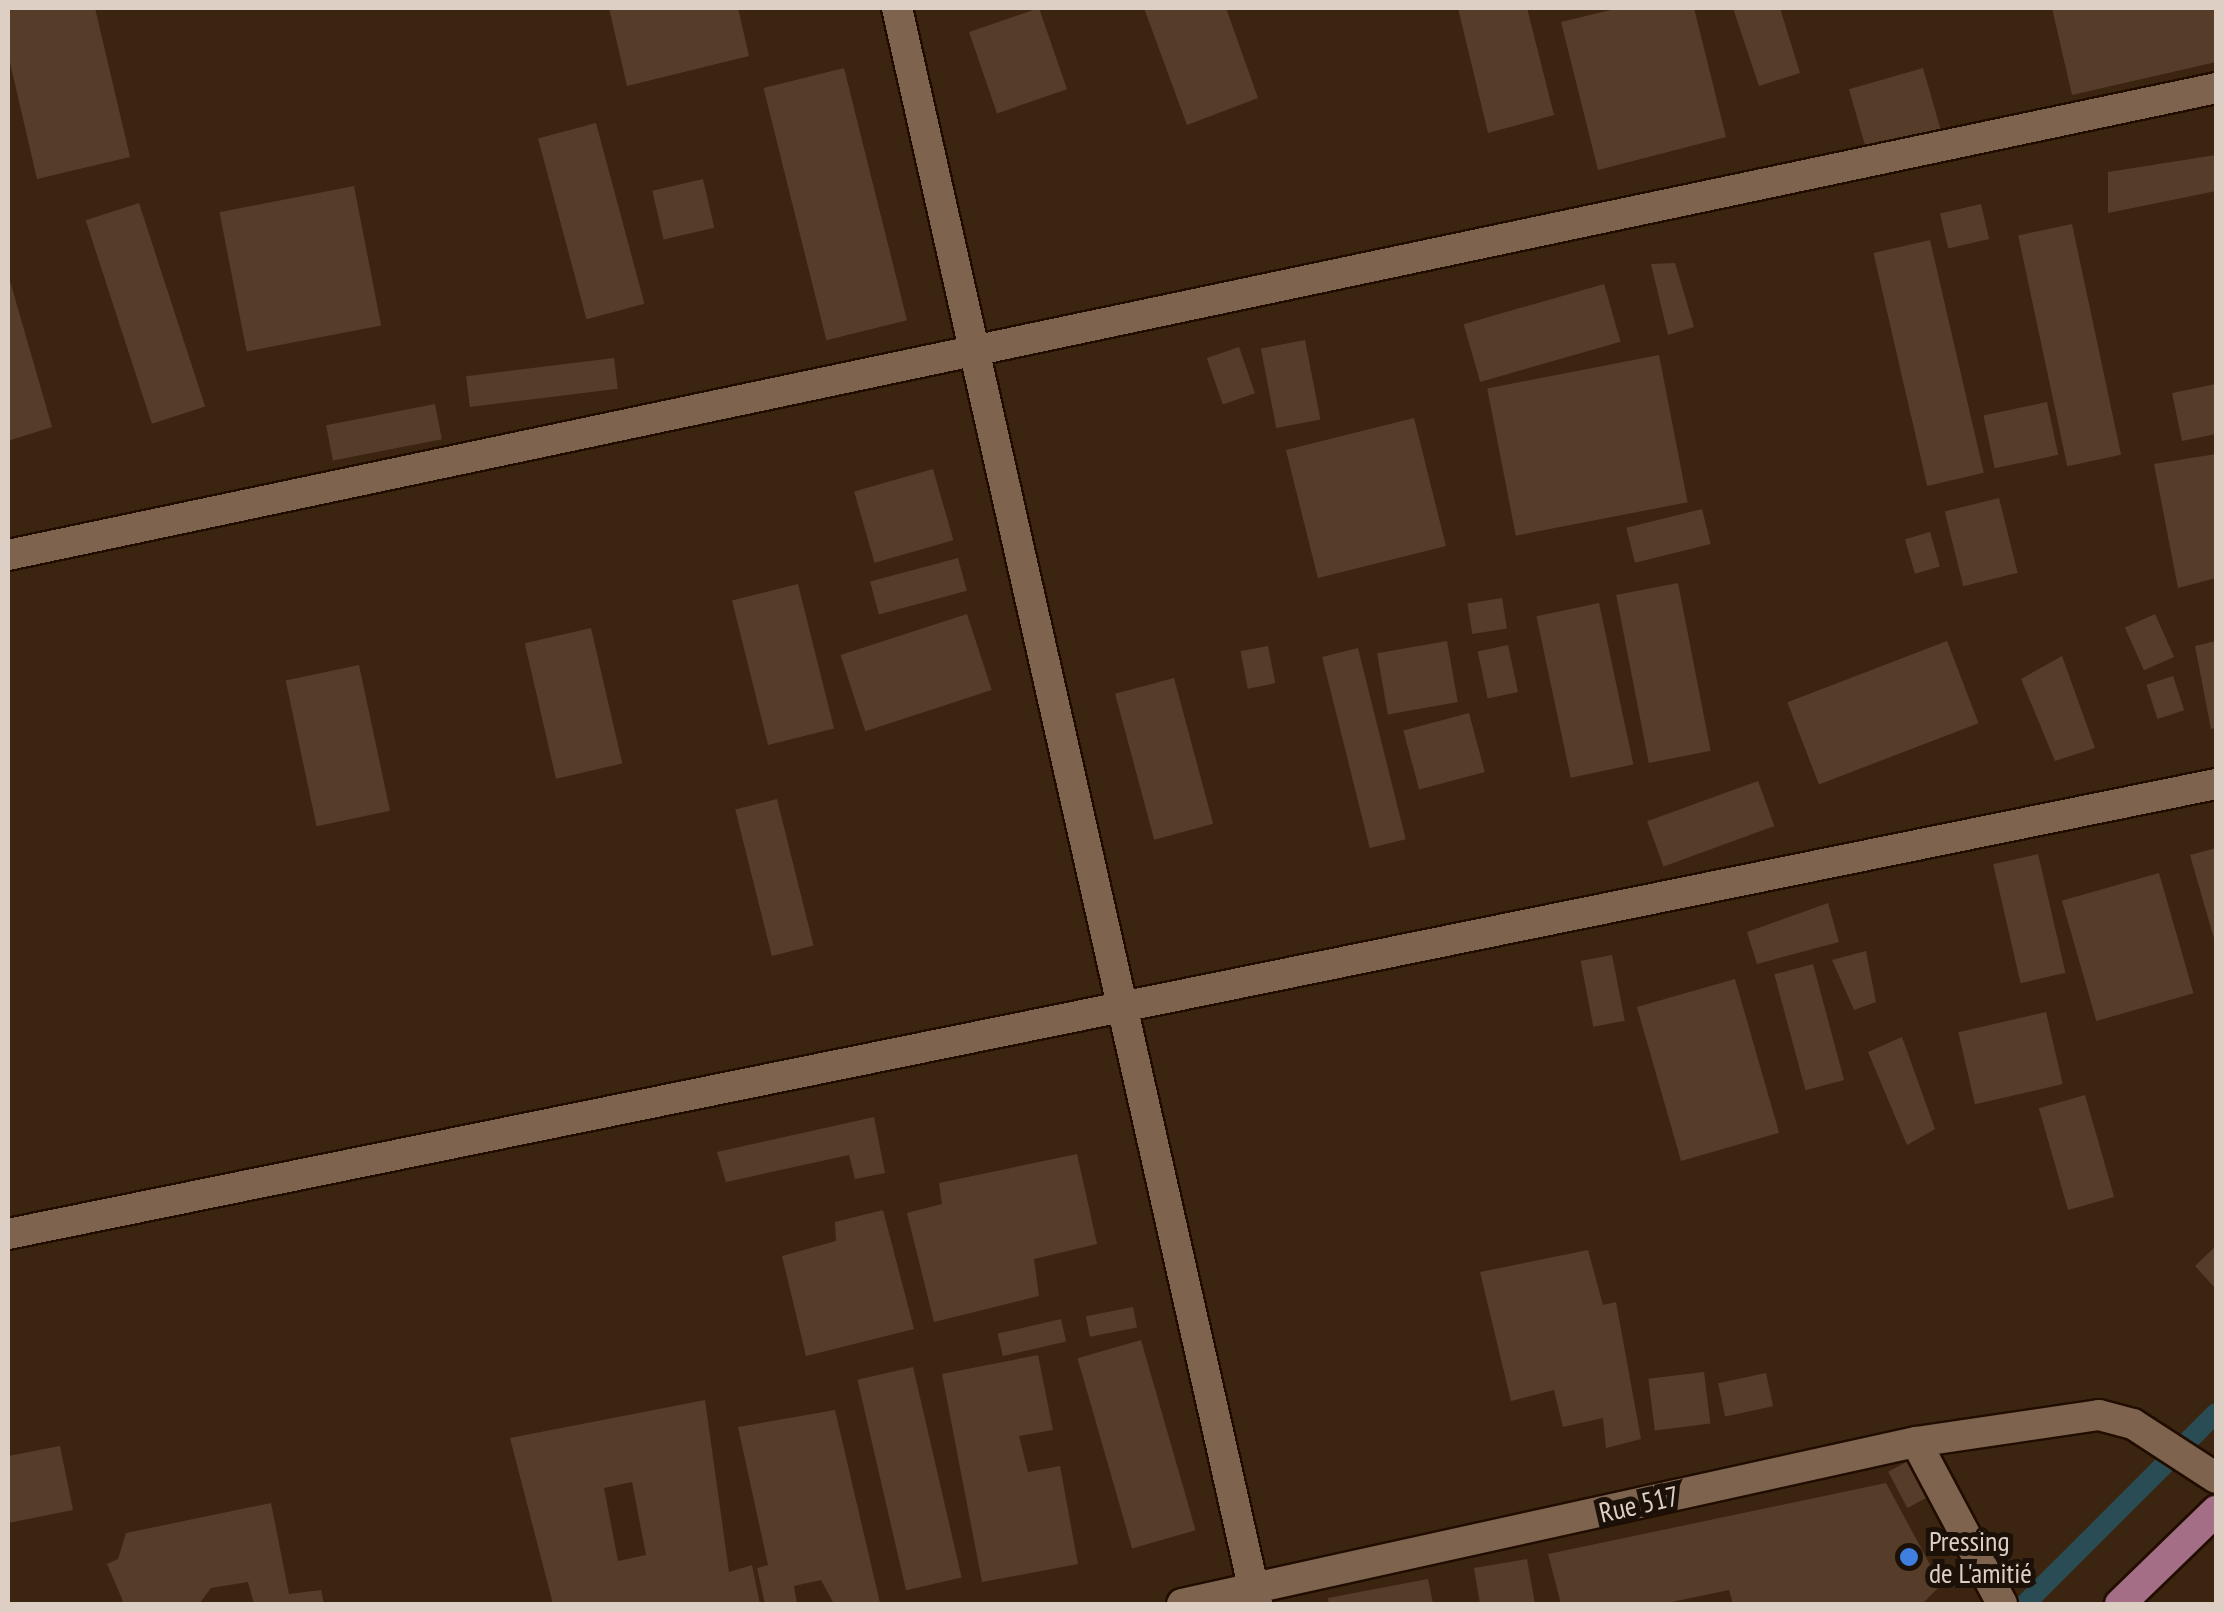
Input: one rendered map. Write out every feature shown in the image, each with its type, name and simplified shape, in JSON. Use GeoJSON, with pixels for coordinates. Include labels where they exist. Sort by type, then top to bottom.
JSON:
{"type":"FeatureCollection","features":[{"type":"Feature","properties":{"kind":"main road"},"geometry":{"type":"LineString","coordinates":[[2120,1604],[2216,1512]]}},
{"type":"Feature","properties":{"kind":"street"},"geometry":{"type":"LineString","coordinates":[[897,8],[1255,1597]]}},
{"type":"Feature","properties":{"kind":"street"},"geometry":{"type":"LineString","coordinates":[[8,555],[2216,88]]}},
{"type":"Feature","properties":{"kind":"street"},"geometry":{"type":"LineString","coordinates":[[8,1234],[2216,784]]}},
{"type":"Feature","properties":{"kind":"street","name":"Rue 517"},"geometry":{"type":"LineString","coordinates":[[1182,1604],[1255,1597],[1916,1442],[2098,1415],[2133,1424],[2216,1478]]}},
{"type":"Feature","properties":{"kind":"street"},"geometry":{"type":"LineString","coordinates":[[1916,1442],[2002,1604]]}},
{"type":"Feature","properties":{"kind":"building"},"geometry":{"type":"Polygon","coordinates":[[[8,8],[95,8],[130,157],[37,179],[8,54],[8,8]]]}},
{"type":"Feature","properties":{"kind":"building"},"geometry":{"type":"Polygon","coordinates":[[[609,8],[738,8],[749,56],[627,86],[609,8]]]}},
{"type":"Feature","properties":{"kind":"building"},"geometry":{"type":"Polygon","coordinates":[[[1039,8],[1067,89],[997,113],[969,32],[1039,8]]]}},
{"type":"Feature","properties":{"kind":"building"},"geometry":{"type":"Polygon","coordinates":[[[1144,8],[1226,8],[1258,98],[1187,125],[1144,8]]]}},
{"type":"Feature","properties":{"kind":"building"},"geometry":{"type":"Polygon","coordinates":[[[1458,8],[1527,8],[1554,115],[1488,133],[1458,8]]]}},
{"type":"Feature","properties":{"kind":"building"},"geometry":{"type":"Polygon","coordinates":[[[1619,8],[1694,8],[1726,137],[1598,170],[1561,22],[1619,8]]]}},
{"type":"Feature","properties":{"kind":"building"},"geometry":{"type":"Polygon","coordinates":[[[1733,8],[1780,8],[1800,73],[1759,86],[1733,8]]]}},
{"type":"Feature","properties":{"kind":"building"},"geometry":{"type":"Polygon","coordinates":[[[2052,8],[2216,8],[2216,62],[2072,95],[2052,8]]]}},
{"type":"Feature","properties":{"kind":"building"},"geometry":{"type":"Polygon","coordinates":[[[844,68],[907,320],[826,340],[763,88],[844,68]]]}},
{"type":"Feature","properties":{"kind":"building"},"geometry":{"type":"Polygon","coordinates":[[[1923,68],[1941,130],[1867,151],[1849,89],[1923,68]]]}},
{"type":"Feature","properties":{"kind":"building"},"geometry":{"type":"Polygon","coordinates":[[[596,123],[644,304],[586,319],[538,139],[596,123]]]}},
{"type":"Feature","properties":{"kind":"building"},"geometry":{"type":"Polygon","coordinates":[[[2216,155],[2216,191],[2108,213],[2108,172],[2216,155]]]}},
{"type":"Feature","properties":{"kind":"building"},"geometry":{"type":"Polygon","coordinates":[[[703,179],[714,228],[664,239],[652,191],[703,179]]]}},
{"type":"Feature","properties":{"kind":"building"},"geometry":{"type":"Polygon","coordinates":[[[354,186],[381,325],[247,352],[220,212],[354,186]]]}},
{"type":"Feature","properties":{"kind":"building"},"geometry":{"type":"Polygon","coordinates":[[[139,203],[205,407],[152,424],[86,220],[139,203]]]}},
{"type":"Feature","properties":{"kind":"building"},"geometry":{"type":"Polygon","coordinates":[[[1981,204],[1989,239],[1948,249],[1940,213],[1981,204]]]}},
{"type":"Feature","properties":{"kind":"building"},"geometry":{"type":"Polygon","coordinates":[[[2072,224],[2121,455],[2067,466],[2018,235],[2072,224]]]}},
{"type":"Feature","properties":{"kind":"building"},"geometry":{"type":"Polygon","coordinates":[[[1930,240],[1984,473],[1927,486],[1873,253],[1930,240]]]}},
{"type":"Feature","properties":{"kind":"building"},"geometry":{"type":"Polygon","coordinates":[[[1675,263],[1694,327],[1668,335],[1651,264],[1675,263]]]}},
{"type":"Feature","properties":{"kind":"building"},"geometry":{"type":"Polygon","coordinates":[[[8,274],[52,427],[8,441],[8,274]]]}},
{"type":"Feature","properties":{"kind":"building"},"geometry":{"type":"Polygon","coordinates":[[[1604,284],[1621,342],[1480,382],[1464,324],[1604,284]]]}},
{"type":"Feature","properties":{"kind":"building"},"geometry":{"type":"Polygon","coordinates":[[[1305,340],[1320,420],[1276,428],[1261,349],[1305,340]]]}},
{"type":"Feature","properties":{"kind":"building"},"geometry":{"type":"Polygon","coordinates":[[[1239,347],[1255,393],[1223,404],[1207,358],[1239,347]]]}},
{"type":"Feature","properties":{"kind":"building"},"geometry":{"type":"Polygon","coordinates":[[[1659,355],[1688,502],[1516,536],[1487,388],[1659,355]]]}},
{"type":"Feature","properties":{"kind":"building"},"geometry":{"type":"Polygon","coordinates":[[[614,358],[618,389],[470,407],[466,376],[614,358]]]}},
{"type":"Feature","properties":{"kind":"building"},"geometry":{"type":"Polygon","coordinates":[[[2216,384],[2216,434],[2182,441],[2172,393],[2216,384]]]}},
{"type":"Feature","properties":{"kind":"building"},"geometry":{"type":"Polygon","coordinates":[[[2047,402],[2058,455],[1995,468],[1983,416],[2047,402]]]}},
{"type":"Feature","properties":{"kind":"building"},"geometry":{"type":"Polygon","coordinates":[[[435,404],[442,439],[333,461],[326,425],[435,404]]]}},
{"type":"Feature","properties":{"kind":"building"},"geometry":{"type":"Polygon","coordinates":[[[1414,418],[1446,546],[1318,578],[1286,450],[1414,418]]]}},
{"type":"Feature","properties":{"kind":"building"},"geometry":{"type":"Polygon","coordinates":[[[2216,454],[2216,578],[2178,588],[2154,464],[2216,454]]]}},
{"type":"Feature","properties":{"kind":"building"},"geometry":{"type":"Polygon","coordinates":[[[933,469],[953,540],[875,563],[854,492],[933,469]]]}},
{"type":"Feature","properties":{"kind":"building"},"geometry":{"type":"Polygon","coordinates":[[[1999,498],[2018,573],[1963,586],[1945,512],[1999,498]]]}},
{"type":"Feature","properties":{"kind":"building"},"geometry":{"type":"Polygon","coordinates":[[[1702,509],[1711,544],[1635,563],[1626,528],[1702,509]]]}},
{"type":"Feature","properties":{"kind":"building"},"geometry":{"type":"Polygon","coordinates":[[[1930,532],[1940,567],[1915,574],[1905,539],[1930,532]]]}},
{"type":"Feature","properties":{"kind":"building"},"geometry":{"type":"Polygon","coordinates":[[[958,558],[967,591],[879,614],[870,582],[958,558]]]}},
{"type":"Feature","properties":{"kind":"building"},"geometry":{"type":"Polygon","coordinates":[[[1678,583],[1711,751],[1649,763],[1616,595],[1678,583]]]}},
{"type":"Feature","properties":{"kind":"building"},"geometry":{"type":"Polygon","coordinates":[[[798,584],[834,729],[768,745],[732,600],[798,584]]]}},
{"type":"Feature","properties":{"kind":"building"},"geometry":{"type":"Polygon","coordinates":[[[1502,598],[1507,629],[1472,634],[1467,603],[1502,598]]]}},
{"type":"Feature","properties":{"kind":"building"},"geometry":{"type":"Polygon","coordinates":[[[1599,603],[1633,764],[1571,778],[1536,616],[1599,603]]]}},
{"type":"Feature","properties":{"kind":"building"},"geometry":{"type":"Polygon","coordinates":[[[967,614],[992,690],[865,731],[841,655],[967,614]]]}},
{"type":"Feature","properties":{"kind":"building"},"geometry":{"type":"Polygon","coordinates":[[[2155,614],[2174,657],[2144,670],[2125,627],[2155,614]]]}},
{"type":"Feature","properties":{"kind":"building"},"geometry":{"type":"Polygon","coordinates":[[[591,628],[622,763],[556,779],[525,643],[591,628]]]}},
{"type":"Feature","properties":{"kind":"building"},"geometry":{"type":"Polygon","coordinates":[[[1447,641],[1458,702],[1388,714],[1377,653],[1447,641]]]}},
{"type":"Feature","properties":{"kind":"building"},"geometry":{"type":"Polygon","coordinates":[[[1947,641],[1979,723],[1819,784],[1787,702],[1947,641]]]}},
{"type":"Feature","properties":{"kind":"building"},"geometry":{"type":"Polygon","coordinates":[[[2216,641],[2216,728],[2211,729],[2195,646],[2216,641]]]}},
{"type":"Feature","properties":{"kind":"building"},"geometry":{"type":"Polygon","coordinates":[[[1508,645],[1518,692],[1488,698],[1478,651],[1508,645]]]}},
{"type":"Feature","properties":{"kind":"building"},"geometry":{"type":"Polygon","coordinates":[[[1268,646],[1275,683],[1248,689],[1241,651],[1268,646]]]}},
{"type":"Feature","properties":{"kind":"building"},"geometry":{"type":"Polygon","coordinates":[[[1358,648],[1406,839],[1370,848],[1322,657],[1358,648]]]}},
{"type":"Feature","properties":{"kind":"building"},"geometry":{"type":"Polygon","coordinates":[[[2062,656],[2095,748],[2055,761],[2021,679],[2062,656]]]}},
{"type":"Feature","properties":{"kind":"building"},"geometry":{"type":"Polygon","coordinates":[[[359,665],[390,811],[317,826],[286,681],[359,665]]]}},
{"type":"Feature","properties":{"kind":"building"},"geometry":{"type":"Polygon","coordinates":[[[2173,676],[2184,710],[2157,719],[2146,685],[2173,676]]]}},
{"type":"Feature","properties":{"kind":"building"},"geometry":{"type":"Polygon","coordinates":[[[1174,678],[1213,824],[1154,840],[1115,694],[1174,678]]]}},
{"type":"Feature","properties":{"kind":"building"},"geometry":{"type":"Polygon","coordinates":[[[1469,713],[1485,772],[1419,790],[1403,731],[1469,713]]]}},
{"type":"Feature","properties":{"kind":"building"},"geometry":{"type":"Polygon","coordinates":[[[1758,781],[1774,826],[1664,866],[1647,821],[1758,781]]]}},
{"type":"Feature","properties":{"kind":"building"},"geometry":{"type":"Polygon","coordinates":[[[777,799],[814,946],[772,956],[735,809],[777,799]]]}},
{"type":"Feature","properties":{"kind":"building"},"geometry":{"type":"Polygon","coordinates":[[[2216,848],[2216,942],[2215,942],[2190,855],[2216,848]]]}},
{"type":"Feature","properties":{"kind":"building"},"geometry":{"type":"Polygon","coordinates":[[[2038,854],[2065,973],[2021,983],[1993,864],[2038,854]]]}},
{"type":"Feature","properties":{"kind":"building"},"geometry":{"type":"Polygon","coordinates":[[[2159,873],[2193,993],[2096,1021],[2062,901],[2159,873]]]}},
{"type":"Feature","properties":{"kind":"building"},"geometry":{"type":"Polygon","coordinates":[[[1828,903],[1839,942],[1757,964],[1747,932],[1828,903]]]}},
{"type":"Feature","properties":{"kind":"building"},"geometry":{"type":"Polygon","coordinates":[[[1866,951],[1876,1002],[1854,1010],[1832,960],[1866,951]]]}},
{"type":"Feature","properties":{"kind":"building"},"geometry":{"type":"Polygon","coordinates":[[[1612,955],[1625,1021],[1593,1027],[1581,961],[1612,955]]]}},
{"type":"Feature","properties":{"kind":"building"},"geometry":{"type":"Polygon","coordinates":[[[1813,964],[1844,1080],[1805,1090],[1774,974],[1813,964]]]}},
{"type":"Feature","properties":{"kind":"building"},"geometry":{"type":"Polygon","coordinates":[[[1735,979],[1779,1133],[1681,1161],[1637,1007],[1735,979]]]}},
{"type":"Feature","properties":{"kind":"building"},"geometry":{"type":"Polygon","coordinates":[[[2046,1012],[2063,1084],[1975,1104],[1958,1032],[2046,1012]]]}},
{"type":"Feature","properties":{"kind":"building"},"geometry":{"type":"Polygon","coordinates":[[[1902,1037],[1935,1129],[1907,1145],[1868,1052],[1902,1037]]]}},
{"type":"Feature","properties":{"kind":"building"},"geometry":{"type":"Polygon","coordinates":[[[2085,1095],[2114,1197],[2068,1210],[2039,1108],[2085,1095]]]}},
{"type":"Feature","properties":{"kind":"building"},"geometry":{"type":"Polygon","coordinates":[[[874,1117],[885,1173],[855,1179],[849,1155],[726,1182],[717,1152],[874,1117]]]}},
{"type":"Feature","properties":{"kind":"building"},"geometry":{"type":"Polygon","coordinates":[[[1077,1154],[1097,1244],[1034,1259],[1039,1296],[934,1322],[907,1213],[942,1204],[939,1183],[1077,1154]]]}},
{"type":"Feature","properties":{"kind":"building"},"geometry":{"type":"Polygon","coordinates":[[[883,1210],[914,1329],[806,1356],[782,1256],[836,1241],[835,1222],[883,1210]]]}},
{"type":"Feature","properties":{"kind":"building"},"geometry":{"type":"Polygon","coordinates":[[[2216,1246],[2216,1289],[2195,1266],[2216,1246]]]}},
{"type":"Feature","properties":{"kind":"building"},"geometry":{"type":"Polygon","coordinates":[[[1588,1250],[1603,1305],[1616,1302],[1641,1439],[1606,1448],[1603,1418],[1563,1427],[1554,1390],[1511,1401],[1480,1272],[1588,1250]]]}},
{"type":"Feature","properties":{"kind":"building"},"geometry":{"type":"Polygon","coordinates":[[[1133,1307],[1137,1328],[1090,1337],[1086,1316],[1133,1307]]]}},
{"type":"Feature","properties":{"kind":"building"},"geometry":{"type":"Polygon","coordinates":[[[1061,1319],[1066,1341],[1003,1356],[998,1334],[1061,1319]]]}},
{"type":"Feature","properties":{"kind":"building"},"geometry":{"type":"Polygon","coordinates":[[[1141,1340],[1196,1530],[1132,1549],[1078,1358],[1141,1340]]]}},
{"type":"Feature","properties":{"kind":"building"},"geometry":{"type":"Polygon","coordinates":[[[1038,1355],[1053,1430],[1019,1436],[1028,1472],[1060,1466],[1078,1564],[982,1582],[942,1374],[1038,1355]]]}},
{"type":"Feature","properties":{"kind":"building"},"geometry":{"type":"Polygon","coordinates":[[[913,1367],[962,1577],[906,1590],[857,1380],[913,1367]]]}},
{"type":"Feature","properties":{"kind":"building"},"geometry":{"type":"Polygon","coordinates":[[[1704,1372],[1710,1424],[1655,1430],[1648,1379],[1704,1372]]]}},
{"type":"Feature","properties":{"kind":"building"},"geometry":{"type":"Polygon","coordinates":[[[1766,1373],[1773,1406],[1725,1416],[1718,1383],[1766,1373]]]}},
{"type":"Feature","properties":{"kind":"building"},"geometry":{"type":"Polygon","coordinates":[[[705,1400],[729,1572],[752,1565],[760,1604],[553,1604],[510,1438],[705,1400]],[[632,1482],[604,1488],[618,1561],[646,1555],[632,1482]]]}},
{"type":"Feature","properties":{"kind":"building"},"geometry":{"type":"Polygon","coordinates":[[[835,1410],[880,1603],[834,1604],[821,1580],[794,1586],[797,1604],[765,1604],[757,1568],[768,1565],[738,1427],[835,1410]]]}},
{"type":"Feature","properties":{"kind":"building"},"geometry":{"type":"Polygon","coordinates":[[[60,1446],[73,1510],[8,1523],[8,1456],[60,1446]]]}},
{"type":"Feature","properties":{"kind":"building"},"geometry":{"type":"Polygon","coordinates":[[[1912,1459],[1931,1495],[1907,1508],[1888,1472],[1912,1459]]]}},
{"type":"Feature","properties":{"kind":"building"},"geometry":{"type":"Polygon","coordinates":[[[1886,1483],[1941,1585],[1922,1604],[1733,1604],[1729,1590],[1662,1604],[1561,1604],[1548,1554],[1886,1483]]]}},
{"type":"Feature","properties":{"kind":"building"},"geometry":{"type":"Polygon","coordinates":[[[271,1503],[289,1594],[321,1590],[324,1604],[254,1604],[248,1582],[211,1588],[199,1604],[115,1604],[123,1601],[107,1564],[118,1559],[126,1533],[271,1503]]]}},
{"type":"Feature","properties":{"kind":"building"},"geometry":{"type":"Polygon","coordinates":[[[1527,1559],[1535,1604],[1480,1604],[1474,1568],[1527,1559]]]}},
{"type":"Feature","properties":{"kind":"building"},"geometry":{"type":"Polygon","coordinates":[[[1428,1579],[1433,1604],[1329,1604],[1328,1598],[1428,1579]]]}},
{"type":"Feature","properties":{"kind":"waterway"},"geometry":{"type":"LineString","coordinates":[[2025,1604],[2216,1413]]}},
{"type":"Feature","properties":{"kind":"place","name":"Pressing de L'amitié"},"geometry":{"type":"Point","coordinates":[1909,1557]}}]}
